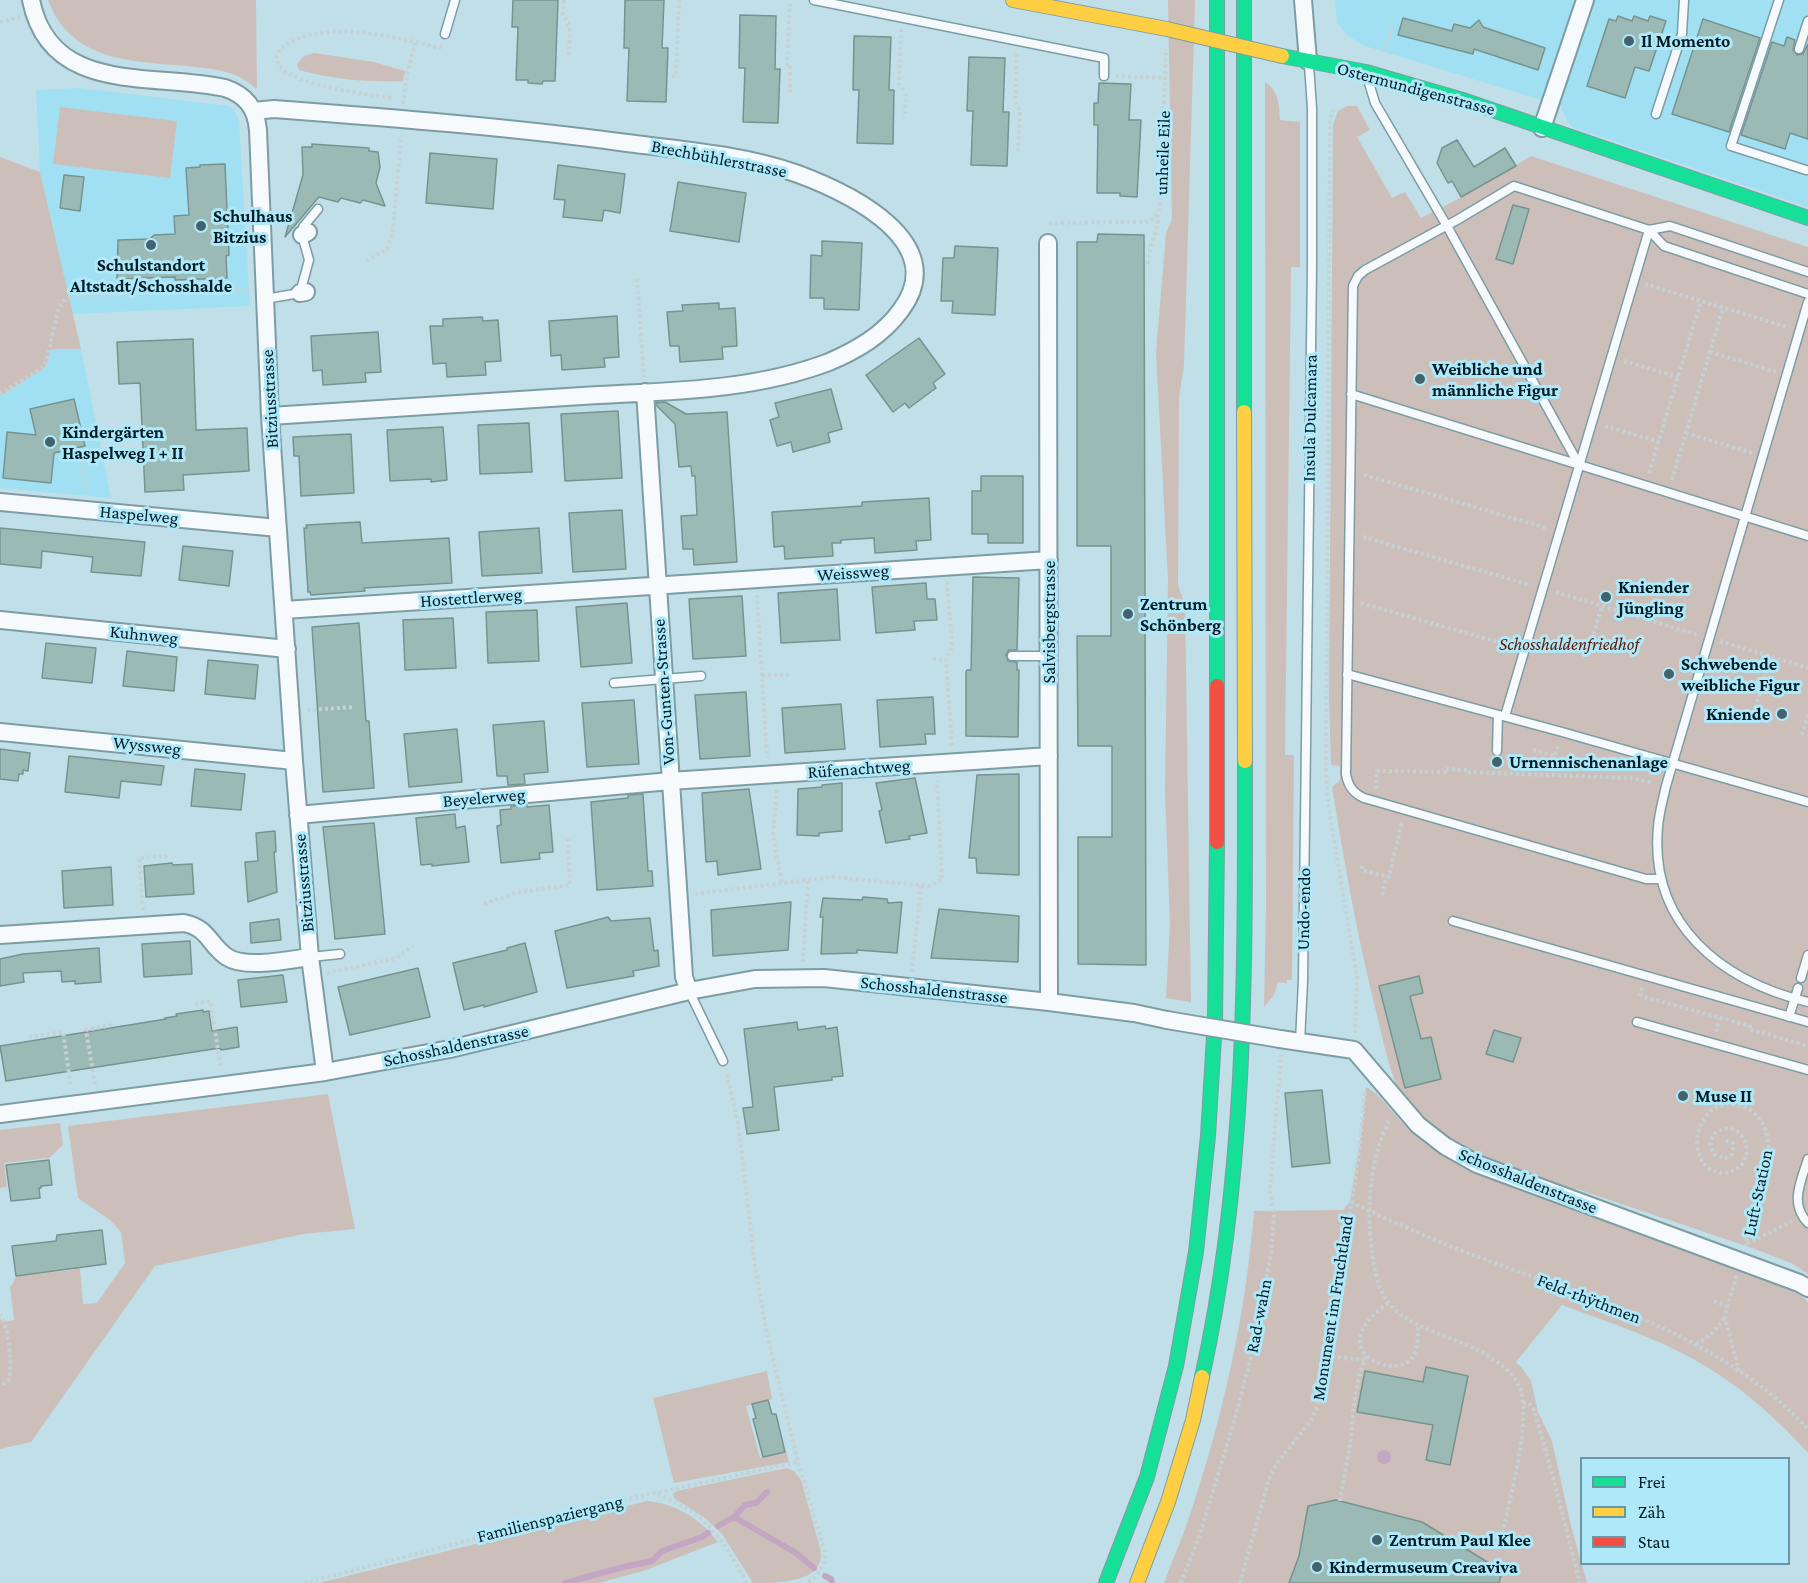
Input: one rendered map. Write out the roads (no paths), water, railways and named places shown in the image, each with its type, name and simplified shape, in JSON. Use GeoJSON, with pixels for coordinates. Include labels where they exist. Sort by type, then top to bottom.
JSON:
{"type":"FeatureCollection","features":[{"type":"Feature","properties":{"kind":"main road","name":"Ostermundigenstrasse"},"geometry":{"type":"LineString","coordinates":[[1013,0],[1167,29],[1282,56],[1366,72],[1467,101],[1808,218]]}},
{"type":"Feature","properties":{"kind":"main road"},"geometry":{"type":"LineString","coordinates":[[1106,1583],[1142,1490],[1172,1381],[1193,1270],[1208,1136],[1216,907],[1218,0]]}},
{"type":"Feature","properties":{"kind":"main road"},"geometry":{"type":"LineString","coordinates":[[1137,1583],[1169,1497],[1189,1431],[1205,1363],[1227,1227],[1236,1136],[1245,907],[1244,0]]}},
{"type":"Feature","properties":{"kind":"street"},"geometry":{"type":"LineString","coordinates":[[30,0],[47,40],[62,55],[80,66],[114,75],[222,87],[243,96],[254,111]]}},
{"type":"Feature","properties":{"kind":"street"},"geometry":{"type":"LineString","coordinates":[[1303,0],[1308,61]]}},
{"type":"Feature","properties":{"kind":"street"},"geometry":{"type":"LineString","coordinates":[[1542,128],[1585,0]]}},
{"type":"Feature","properties":{"kind":"street","name":"Brechbühlerstrasse"},"geometry":{"type":"LineString","coordinates":[[254,111],[274,110],[462,123],[676,149],[766,165],[796,174],[857,201],[888,224],[900,237],[910,254],[915,276],[907,303],[888,327],[879,334],[859,348],[816,366],[770,379],[718,387],[645,385],[270,416]]}},
{"type":"Feature","properties":{"kind":"street","name":"Bitziusstrasse"},"geometry":{"type":"LineString","coordinates":[[254,111],[258,130],[258,294],[270,416],[310,957],[325,1072]]}},
{"type":"Feature","properties":{"kind":"street","name":"Salvisbergstrasse"},"geometry":{"type":"LineString","coordinates":[[1048,243],[1049,1002]]}},
{"type":"Feature","properties":{"kind":"street","name":"Von-Gunten-Strasse"},"geometry":{"type":"LineString","coordinates":[[645,385],[684,977],[689,991]]}},
{"type":"Feature","properties":{"kind":"street","name":"Haspelweg"},"geometry":{"type":"LineString","coordinates":[[0,502],[278,528]]}},
{"type":"Feature","properties":{"kind":"street","name":"Weissweg"},"geometry":{"type":"LineString","coordinates":[[658,585],[1049,560]]}},
{"type":"Feature","properties":{"kind":"street","name":"Hostettlerweg"},"geometry":{"type":"LineString","coordinates":[[284,610],[658,585]]}},
{"type":"Feature","properties":{"kind":"street","name":"Kuhnweg"},"geometry":{"type":"LineString","coordinates":[[0,620],[287,649]]}},
{"type":"Feature","properties":{"kind":"street","name":"Wyssweg"},"geometry":{"type":"LineString","coordinates":[[0,732],[294,761]]}},
{"type":"Feature","properties":{"kind":"street","name":"Rüfenachtweg"},"geometry":{"type":"LineString","coordinates":[[670,781],[1049,756]]}},
{"type":"Feature","properties":{"kind":"street","name":"Beyelerweg"},"geometry":{"type":"LineString","coordinates":[[298,815],[670,781]]}},
{"type":"Feature","properties":{"kind":"street","name":"Bitziusstrasse"},"geometry":{"type":"LineString","coordinates":[[0,935],[184,923],[203,930],[228,958],[244,963],[310,957]]}},
{"type":"Feature","properties":{"kind":"street","name":"Schosshaldenstrasse"},"geometry":{"type":"LineString","coordinates":[[0,1114],[325,1072],[450,1049],[689,991],[755,979],[824,978],[1134,1013],[1354,1050],[1418,1125],[1466,1159],[1506,1176],[1742,1261],[1808,1288]]}},
{"type":"Feature","properties":{"kind":"lane"},"geometry":{"type":"LineString","coordinates":[[445,34],[455,0]]}},
{"type":"Feature","properties":{"kind":"lane"},"geometry":{"type":"LineString","coordinates":[[814,0],[1104,57],[1104,76]]}},
{"type":"Feature","properties":{"kind":"lane"},"geometry":{"type":"LineString","coordinates":[[1656,114],[1683,34],[1684,0]]}},
{"type":"Feature","properties":{"kind":"lane"},"geometry":{"type":"LineString","coordinates":[[1779,0],[1731,146],[1806,170]]}},
{"type":"Feature","properties":{"kind":"lane"},"geometry":{"type":"LineString","coordinates":[[1799,49],[1808,21]]}},
{"type":"Feature","properties":{"kind":"lane","name":"Insula Dulcamara"},"geometry":{"type":"LineString","coordinates":[[1305,775],[1312,267],[1312,108],[1308,61]]}},
{"type":"Feature","properties":{"kind":"lane"},"geometry":{"type":"LineString","coordinates":[[1366,72],[1375,103],[1447,226],[1579,465]]}},
{"type":"Feature","properties":{"kind":"lane"},"geometry":{"type":"LineString","coordinates":[[1661,879],[1647,879],[1376,802],[1356,794],[1351,788],[1347,780],[1347,674],[1352,290],[1356,279],[1365,270],[1447,226],[1514,186],[1649,230],[1664,246],[1808,294]]}},
{"type":"Feature","properties":{"kind":"lane"},"geometry":{"type":"LineString","coordinates":[[258,294],[303,292],[309,260],[303,226],[318,209]]}},
{"type":"Feature","properties":{"kind":"lane"},"geometry":{"type":"LineString","coordinates":[[1649,230],[1670,226],[1808,272]]}},
{"type":"Feature","properties":{"kind":"lane"},"geometry":{"type":"LineString","coordinates":[[1497,751],[1502,715],[1543,588],[1649,230]]}},
{"type":"Feature","properties":{"kind":"lane"},"geometry":{"type":"LineString","coordinates":[[1808,302],[1673,763],[1662,803],[1657,847],[1661,879],[1667,897],[1695,941],[1732,973],[1749,982],[1808,1002]]}},
{"type":"Feature","properties":{"kind":"lane"},"geometry":{"type":"LineString","coordinates":[[1351,394],[1808,536]]}},
{"type":"Feature","properties":{"kind":"lane"},"geometry":{"type":"LineString","coordinates":[[1012,657],[1049,656]]}},
{"type":"Feature","properties":{"kind":"lane"},"geometry":{"type":"LineString","coordinates":[[1347,674],[1502,715],[1808,802]]}},
{"type":"Feature","properties":{"kind":"lane"},"geometry":{"type":"LineString","coordinates":[[614,683],[700,676]]}},
{"type":"Feature","properties":{"kind":"lane","name":"Undo-endo"},"geometry":{"type":"LineString","coordinates":[[1300,1042],[1303,981],[1305,775]]}},
{"type":"Feature","properties":{"kind":"lane"},"geometry":{"type":"LineString","coordinates":[[1453,921],[1808,1022]]}},
{"type":"Feature","properties":{"kind":"lane"},"geometry":{"type":"LineString","coordinates":[[310,957],[340,954]]}},
{"type":"Feature","properties":{"kind":"lane"},"geometry":{"type":"LineString","coordinates":[[1801,978],[1808,955]]}},
{"type":"Feature","properties":{"kind":"lane"},"geometry":{"type":"LineString","coordinates":[[1790,1017],[1798,988]]}},
{"type":"Feature","properties":{"kind":"lane"},"geometry":{"type":"LineString","coordinates":[[689,991],[723,1061]]}},
{"type":"Feature","properties":{"kind":"lane"},"geometry":{"type":"LineString","coordinates":[[1637,1022],[1808,1070]]}},
{"type":"Feature","properties":{"kind":"lane"},"geometry":{"type":"LineString","coordinates":[[1805,1220],[1797,1198],[1808,1159]]}},
{"type":"Feature","properties":{"kind":"waterway"},"geometry":{"type":"LineString","coordinates":[[718,1526],[734,1517],[745,1505],[756,1503],[767,1492]]}},
{"type":"Feature","properties":{"kind":"waterway"},"geometry":{"type":"LineString","coordinates":[[734,1517],[796,1553],[814,1568]]}},
{"type":"Feature","properties":{"kind":"waterway"},"geometry":{"type":"LineString","coordinates":[[565,1583],[652,1561],[662,1551],[708,1533]]}},
{"type":"Feature","properties":{"kind":"waterway"},"geometry":{"type":"LineString","coordinates":[[825,1576],[831,1579],[832,1583]]}},
{"type":"Feature","properties":{"kind":"place","name":"Il Momento"},"geometry":{"type":"Point","coordinates":[1629,41]}},
{"type":"Feature","properties":{"kind":"place","name":"Schulhaus Bitzius"},"geometry":{"type":"Point","coordinates":[201,226]}},
{"type":"Feature","properties":{"kind":"place","name":"Schulstandort Altstadt/Schosshalde"},"geometry":{"type":"Point","coordinates":[151,245]}},
{"type":"Feature","properties":{"kind":"place","name":"Weibliche und männliche Figur"},"geometry":{"type":"Point","coordinates":[1420,379]}},
{"type":"Feature","properties":{"kind":"place","name":"Kindergärten Haspelweg I + II"},"geometry":{"type":"Point","coordinates":[50,442]}},
{"type":"Feature","properties":{"kind":"place","name":"Kniender Jüngling"},"geometry":{"type":"Point","coordinates":[1606,597]}},
{"type":"Feature","properties":{"kind":"place","name":"Zentrum Schönberg"},"geometry":{"type":"Point","coordinates":[1128,614]}},
{"type":"Feature","properties":{"kind":"place","name":"Schwebende weibliche Figur"},"geometry":{"type":"Point","coordinates":[1669,674]}},
{"type":"Feature","properties":{"kind":"place","name":"Kniende"},"geometry":{"type":"Point","coordinates":[1782,714]}},
{"type":"Feature","properties":{"kind":"place","name":"Urnennischenanlage"},"geometry":{"type":"Point","coordinates":[1497,762]}},
{"type":"Feature","properties":{"kind":"place","name":"Muse II"},"geometry":{"type":"Point","coordinates":[1683,1096]}},
{"type":"Feature","properties":{"kind":"place","name":"Zentrum Paul Klee"},"geometry":{"type":"Point","coordinates":[1377,1540]}},
{"type":"Feature","properties":{"kind":"place","name":"Kindermuseum Creaviva"},"geometry":{"type":"Point","coordinates":[1317,1567]}},
{"type":"Feature","properties":{"kind":"park label","name":"Schosshaldenfriedhof"},"geometry":{"type":"Point","coordinates":[1569,644]}}]}
